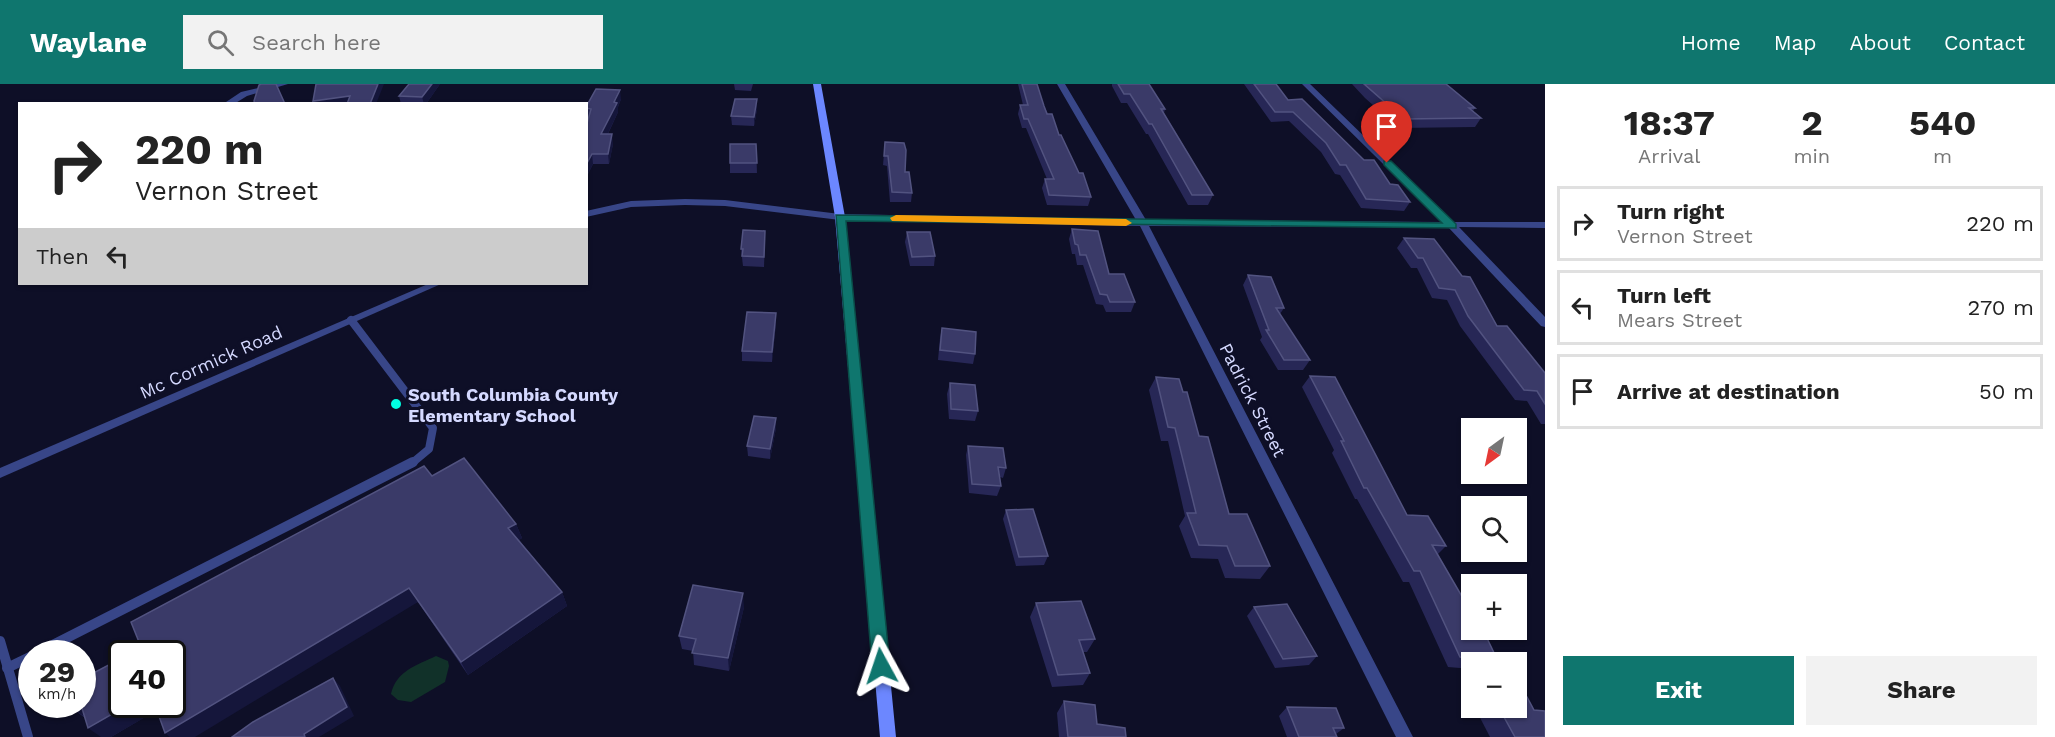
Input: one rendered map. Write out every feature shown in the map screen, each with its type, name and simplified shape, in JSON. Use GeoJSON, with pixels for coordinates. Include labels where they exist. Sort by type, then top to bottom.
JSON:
{"type":"FeatureCollection","features":[{"type":"Feature","properties":{"kind":"street"},"geometry":{"type":"LineString","coordinates":[[230,102],[244,94],[284,84]]}},
{"type":"Feature","properties":{"kind":"street"},"geometry":{"type":"LineString","coordinates":[[817,84],[840,217],[888,737]]}},
{"type":"Feature","properties":{"kind":"street","name":"Padrick Street"},"geometry":{"type":"LineString","coordinates":[[1061,84],[1143,223],[1405,737]]}},
{"type":"Feature","properties":{"kind":"street"},"geometry":{"type":"LineString","coordinates":[[1306,84],[1452,226],[1545,323]]}},
{"type":"Feature","properties":{"kind":"street"},"geometry":{"type":"LineString","coordinates":[[588,214],[632,204],[685,202],[725,203],[840,217],[1143,223],[1545,225]]}},
{"type":"Feature","properties":{"kind":"street","name":"Mc Cormick Road"},"geometry":{"type":"LineString","coordinates":[[0,473],[434,285]]}},
{"type":"Feature","properties":{"kind":"lane"},"geometry":{"type":"LineString","coordinates":[[63,640],[408,466],[429,449],[433,428],[351,320]]}},
{"type":"Feature","properties":{"kind":"lane"},"geometry":{"type":"LineString","coordinates":[[0,640],[28,737]]}},
{"type":"Feature","properties":{"kind":"lane"},"geometry":{"type":"LineString","coordinates":[[7,668],[18,662]]}},
{"type":"Feature","properties":{"kind":"green space"},"geometry":{"type":"Polygon","coordinates":[[[436,656],[448,661],[445,682],[411,702],[398,700],[391,694],[402,674],[436,656]]]}},
{"type":"Feature","properties":{"kind":"building"},"geometry":{"type":"Polygon","coordinates":[[[276,84],[284,102],[254,102],[259,85],[276,84]]]}},
{"type":"Feature","properties":{"kind":"building"},"geometry":{"type":"Polygon","coordinates":[[[316,84],[378,84],[371,102],[348,102],[350,96],[313,101],[316,84]]]}},
{"type":"Feature","properties":{"kind":"building"},"geometry":{"type":"Polygon","coordinates":[[[409,84],[432,84],[422,97],[399,96],[409,84]]]}},
{"type":"Feature","properties":{"kind":"building"},"geometry":{"type":"Polygon","coordinates":[[[1022,84],[1037,84],[1047,114],[1052,114],[1059,135],[1079,173],[1083,173],[1091,197],[1049,195],[1045,179],[1054,179],[1028,119],[1024,119],[1020,105],[1028,105],[1022,84]]]}},
{"type":"Feature","properties":{"kind":"building"},"geometry":{"type":"Polygon","coordinates":[[[1118,84],[1149,84],[1165,109],[1161,109],[1213,195],[1192,195],[1152,124],[1149,124],[1130,94],[1124,94],[1118,84]]]}},
{"type":"Feature","properties":{"kind":"building"},"geometry":{"type":"Polygon","coordinates":[[[1254,84],[1276,84],[1288,100],[1302,99],[1364,160],[1374,160],[1390,184],[1398,185],[1410,202],[1366,199],[1346,165],[1340,165],[1326,143],[1293,112],[1275,112],[1254,84]]]}},
{"type":"Feature","properties":{"kind":"building"},"geometry":{"type":"Polygon","coordinates":[[[1364,84],[1446,84],[1475,108],[1469,108],[1481,118],[1404,119],[1364,84]]]}},
{"type":"Feature","properties":{"kind":"building"},"geometry":{"type":"Polygon","coordinates":[[[596,89],[620,90],[614,102],[617,103],[601,134],[612,134],[608,154],[592,154],[588,161],[588,120],[591,109],[588,108],[588,103],[596,89]]]}},
{"type":"Feature","properties":{"kind":"building"},"geometry":{"type":"Polygon","coordinates":[[[735,99],[757,99],[754,117],[731,116],[735,99]]]}},
{"type":"Feature","properties":{"kind":"building"},"geometry":{"type":"Polygon","coordinates":[[[885,142],[904,143],[905,172],[909,172],[912,193],[892,192],[888,156],[884,156],[885,142]]]}},
{"type":"Feature","properties":{"kind":"building"},"geometry":{"type":"Polygon","coordinates":[[[730,144],[756,144],[757,163],[730,163],[730,144]]]}},
{"type":"Feature","properties":{"kind":"building"},"geometry":{"type":"Polygon","coordinates":[[[1072,229],[1098,231],[1109,274],[1124,274],[1135,302],[1110,302],[1107,295],[1100,294],[1086,255],[1080,255],[1078,245],[1075,244],[1072,229]]]}},
{"type":"Feature","properties":{"kind":"building"},"geometry":{"type":"Polygon","coordinates":[[[743,230],[765,231],[764,257],[742,256],[743,230]]]}},
{"type":"Feature","properties":{"kind":"building"},"geometry":{"type":"Polygon","coordinates":[[[907,232],[930,232],[935,256],[912,257],[907,232]]]}},
{"type":"Feature","properties":{"kind":"building"},"geometry":{"type":"Polygon","coordinates":[[[1404,238],[1434,239],[1462,276],[1470,277],[1497,326],[1507,326],[1545,373],[1545,404],[1537,391],[1524,390],[1468,316],[1455,290],[1439,288],[1423,258],[1418,258],[1404,238]]]}},
{"type":"Feature","properties":{"kind":"building"},"geometry":{"type":"Polygon","coordinates":[[[1248,275],[1271,277],[1284,308],[1276,308],[1310,360],[1284,360],[1266,330],[1269,330],[1248,275]]]}},
{"type":"Feature","properties":{"kind":"building"},"geometry":{"type":"Polygon","coordinates":[[[747,312],[776,313],[772,352],[742,351],[747,312]]]}},
{"type":"Feature","properties":{"kind":"building"},"geometry":{"type":"Polygon","coordinates":[[[942,328],[976,332],[975,354],[940,350],[942,328]]]}},
{"type":"Feature","properties":{"kind":"building"},"geometry":{"type":"Polygon","coordinates":[[[1310,376],[1335,377],[1407,515],[1428,516],[1446,546],[1432,545],[1461,595],[1461,640],[1488,640],[1494,652],[1461,652],[1460,657],[1420,571],[1414,571],[1367,488],[1364,488],[1341,441],[1344,441],[1310,376]]]}},
{"type":"Feature","properties":{"kind":"building"},"geometry":{"type":"Polygon","coordinates":[[[1156,377],[1179,379],[1183,392],[1187,392],[1199,436],[1208,437],[1229,514],[1247,514],[1270,566],[1235,566],[1227,546],[1199,545],[1187,513],[1196,513],[1175,428],[1168,427],[1156,377]]]}},
{"type":"Feature","properties":{"kind":"building"},"geometry":{"type":"Polygon","coordinates":[[[950,383],[975,385],[978,411],[951,409],[950,383]]]}},
{"type":"Feature","properties":{"kind":"building"},"geometry":{"type":"Polygon","coordinates":[[[754,416],[776,418],[770,449],[747,446],[754,416]]]}},
{"type":"Feature","properties":{"kind":"building"},"geometry":{"type":"Polygon","coordinates":[[[968,446],[1003,448],[1006,468],[998,467],[1001,486],[972,484],[968,446]]]}},
{"type":"Feature","properties":{"kind":"building"},"geometry":{"type":"Polygon","coordinates":[[[464,458],[516,524],[508,528],[562,592],[461,662],[409,588],[165,733],[160,718],[186,718],[186,640],[138,640],[131,622],[424,466],[432,476],[464,458]]]}},
{"type":"Feature","properties":{"kind":"building"},"geometry":{"type":"Polygon","coordinates":[[[1033,509],[1048,556],[1019,557],[1006,510],[1033,509]]]}},
{"type":"Feature","properties":{"kind":"building"},"geometry":{"type":"Polygon","coordinates":[[[693,585],[743,593],[728,658],[692,653],[696,639],[679,636],[693,585]]]}},
{"type":"Feature","properties":{"kind":"building"},"geometry":{"type":"Polygon","coordinates":[[[1081,601],[1095,639],[1079,640],[1090,673],[1058,675],[1036,603],[1081,601]]]}},
{"type":"Feature","properties":{"kind":"building"},"geometry":{"type":"Polygon","coordinates":[[[1287,604],[1317,656],[1283,659],[1254,607],[1287,604]]]}},
{"type":"Feature","properties":{"kind":"building"},"geometry":{"type":"Polygon","coordinates":[[[108,665],[108,716],[88,728],[85,718],[96,718],[96,672],[108,665]]]}},
{"type":"Feature","properties":{"kind":"building"},"geometry":{"type":"Polygon","coordinates":[[[333,678],[347,707],[304,734],[305,737],[232,737],[253,722],[333,678]]]}},
{"type":"Feature","properties":{"kind":"building"},"geometry":{"type":"Polygon","coordinates":[[[1527,697],[1534,710],[1545,711],[1545,737],[1515,737],[1505,718],[1527,718],[1527,697]]]}},
{"type":"Feature","properties":{"kind":"building"},"geometry":{"type":"Polygon","coordinates":[[[1064,701],[1095,705],[1097,724],[1125,728],[1126,737],[1068,737],[1064,701]]]}},
{"type":"Feature","properties":{"kind":"building"},"geometry":{"type":"Polygon","coordinates":[[[1287,707],[1336,708],[1344,728],[1333,728],[1337,737],[1299,737],[1287,707]]]}},
{"type":"Feature","properties":{"kind":"slow traffic"},"geometry":{"type":"LineString","coordinates":[[896,218],[1126,223]]}},
{"type":"Feature","properties":{"kind":"place","name":"South Columbia County Elementary School"},"geometry":{"type":"Point","coordinates":[396,404]}},
{"type":"Feature","properties":{"kind":"route"},"geometry":{"type":"LineString","coordinates":[[881,666],[840,217],[1452,226],[1387,163]]}}]}
